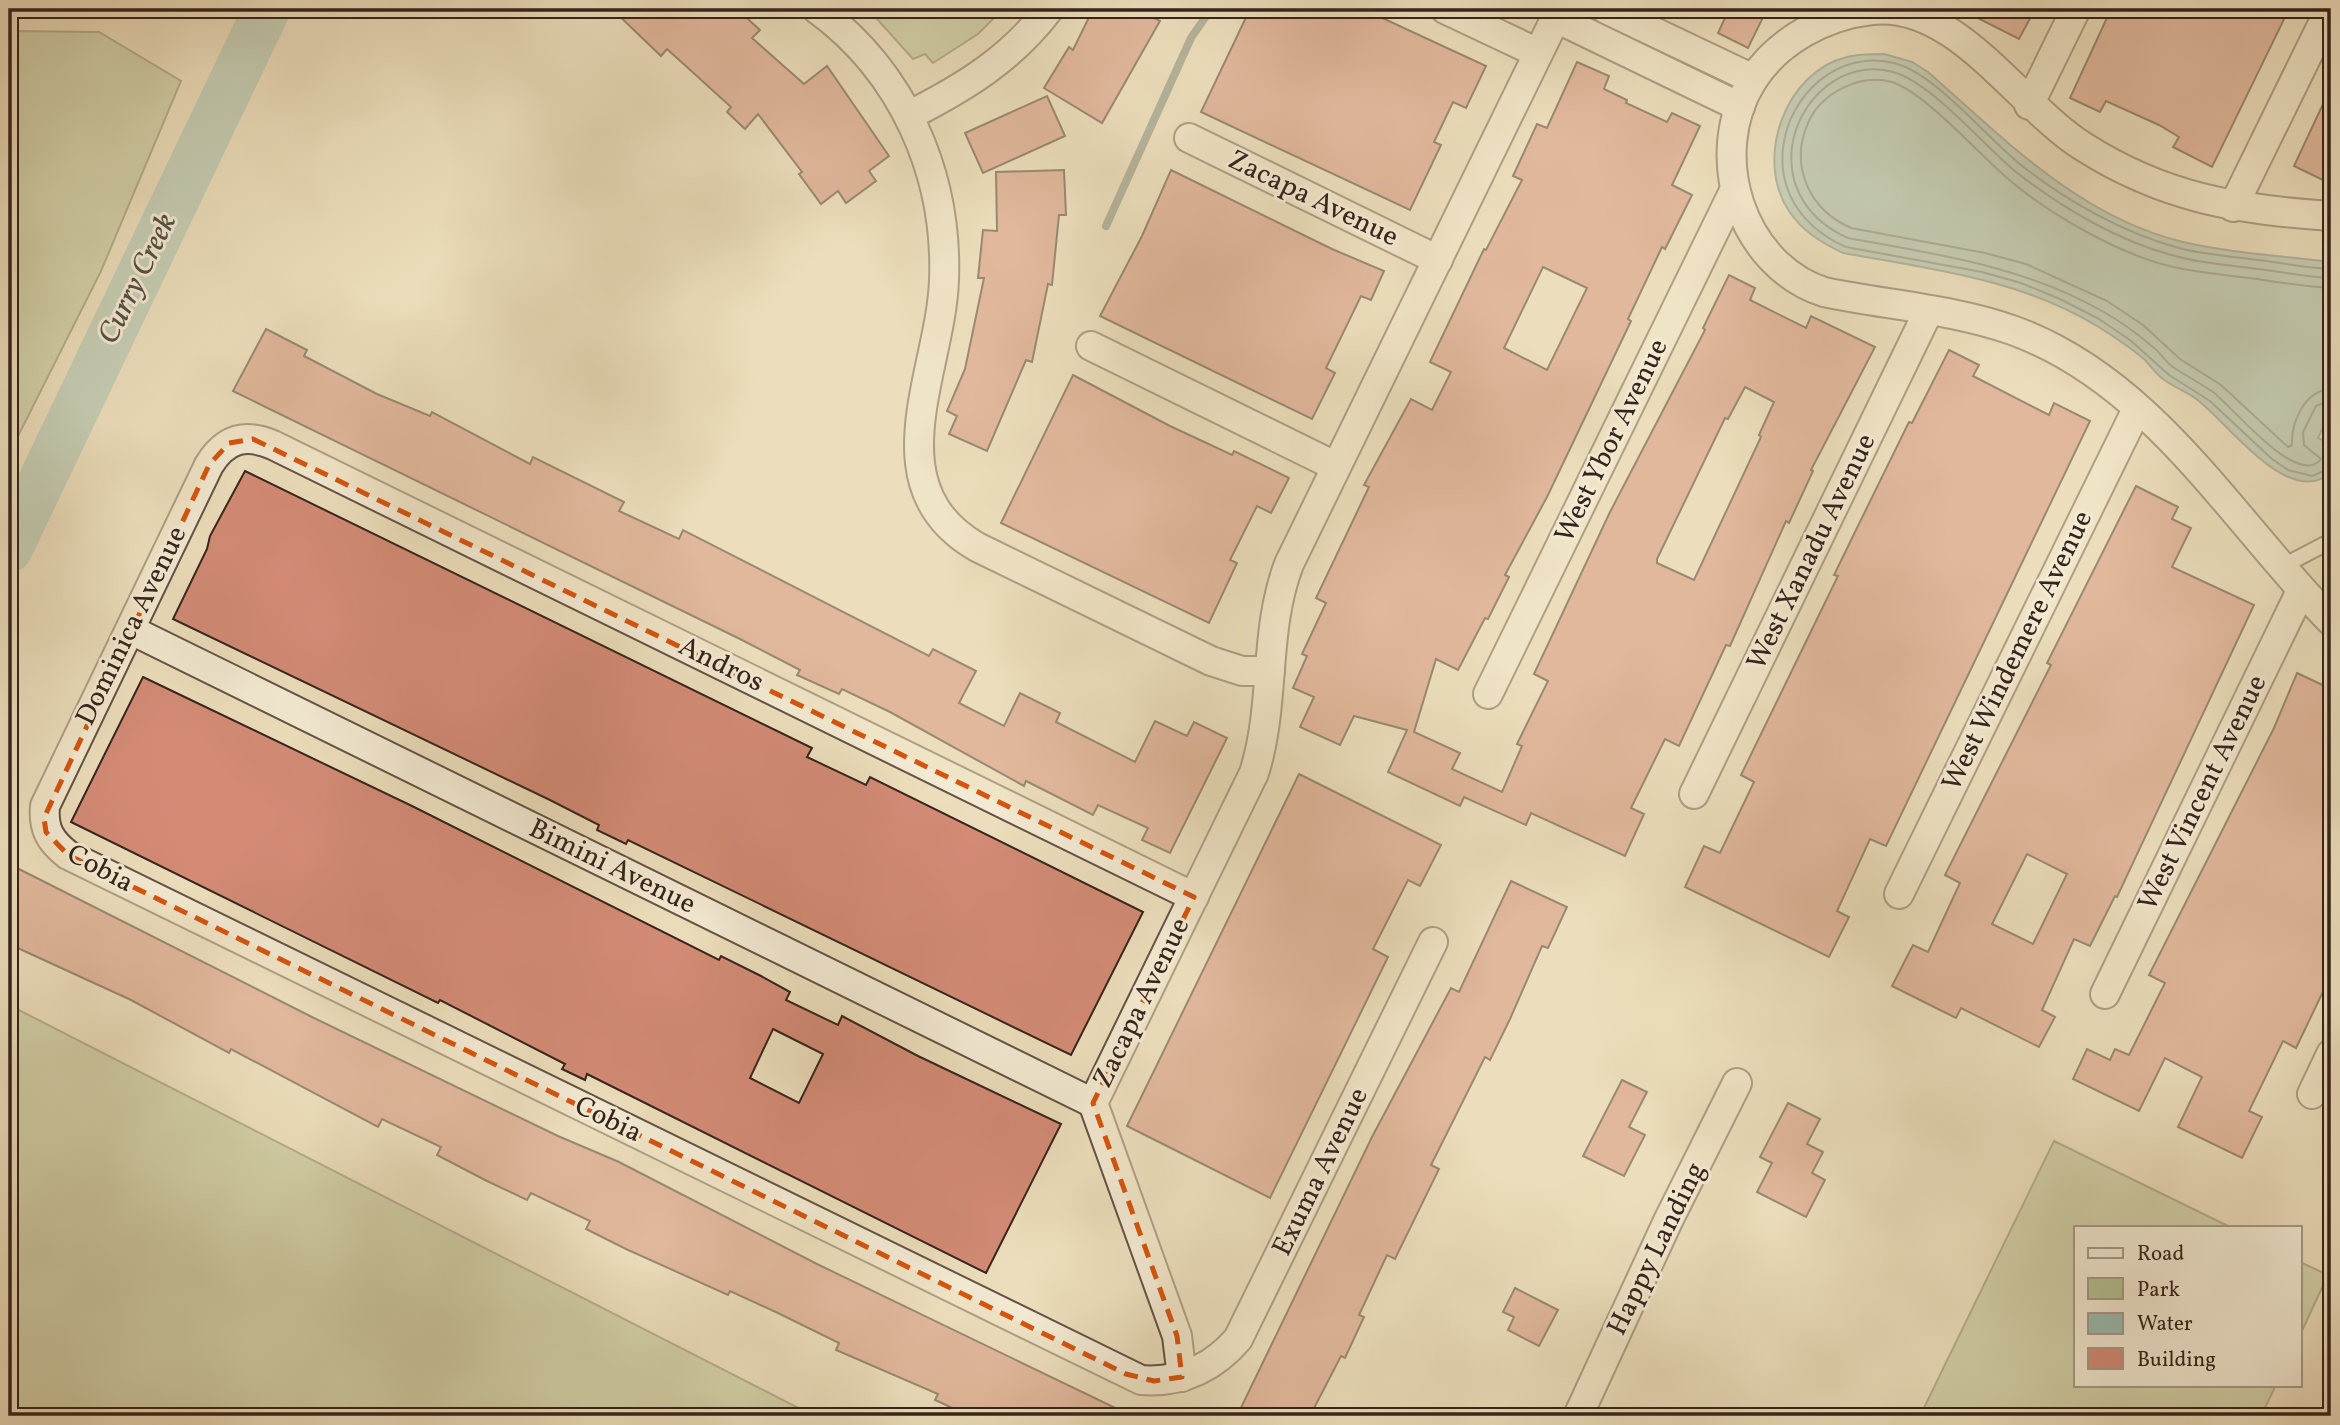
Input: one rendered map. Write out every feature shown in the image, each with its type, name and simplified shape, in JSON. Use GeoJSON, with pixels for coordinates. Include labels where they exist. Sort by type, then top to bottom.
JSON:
{"type":"FeatureCollection","features":[{"type":"Feature","properties":{"kind":"street"},"geometry":{"type":"LineString","coordinates":[[817,9],[857,43],[910,115],[931,169],[940,207],[944,283],[921,413],[919,465],[923,482],[941,518],[958,536],[977,547],[1218,664],[1242,671],[1270,671]]}},
{"type":"Feature","properties":{"kind":"street"},"geometry":{"type":"LineString","coordinates":[[910,115],[990,70],[1015,49],[1049,9]]}},
{"type":"Feature","properties":{"kind":"street"},"geometry":{"type":"LineString","coordinates":[[1445,9],[1538,54]]}},
{"type":"Feature","properties":{"kind":"street"},"geometry":{"type":"LineString","coordinates":[[1606,9],[1747,93]]}},
{"type":"Feature","properties":{"kind":"street"},"geometry":{"type":"LineString","coordinates":[[2029,105],[2076,9]]}},
{"type":"Feature","properties":{"kind":"street"},"geometry":{"type":"LineString","coordinates":[[2233,207],[2330,9]]}},
{"type":"Feature","properties":{"kind":"street"},"geometry":{"type":"LineString","coordinates":[[2331,216],[2233,207],[2185,194],[2120,167],[2084,148],[2029,105],[1970,45],[1954,33],[1919,17],[1875,10],[1837,18],[1818,18],[1789,43],[1747,93],[1733,148],[1735,189],[1752,235],[1771,259],[1791,276],[1824,292],[1987,322],[2048,346],[2109,383],[2192,463],[2301,591],[2331,621]]}},
{"type":"Feature","properties":{"kind":"street"},"geometry":{"type":"LineString","coordinates":[[1558,13],[1747,93]]}},
{"type":"Feature","properties":{"kind":"street","name":"Zacapa Avenue"},"geometry":{"type":"LineString","coordinates":[[1182,1377],[1177,1336],[1093,1103],[1254,773],[1266,726],[1272,628],[1279,590],[1335,466],[1558,13]]}},
{"type":"Feature","properties":{"kind":"street","name":"Zacapa Avenue"},"geometry":{"type":"LineString","coordinates":[[1189,138],[1438,260]]}},
{"type":"Feature","properties":{"kind":"street","name":"West Ybor Avenue"},"geometry":{"type":"LineString","coordinates":[[1488,694],[1735,189]]}},
{"type":"Feature","properties":{"kind":"street","name":"West Xanadu Avenue"},"geometry":{"type":"LineString","coordinates":[[1694,794],[1929,310]]}},
{"type":"Feature","properties":{"kind":"street"},"geometry":{"type":"LineString","coordinates":[[1091,346],[1335,466]]}},
{"type":"Feature","properties":{"kind":"street","name":"West Windemere Avenue"},"geometry":{"type":"LineString","coordinates":[[1899,894],[2137,409]]}},
{"type":"Feature","properties":{"kind":"street","name":"Dominica Avenue"},"geometry":{"type":"LineString","coordinates":[[46,832],[45,806],[209,465],[229,443],[246,438]]}},
{"type":"Feature","properties":{"kind":"street","name":"Andros"},"geometry":{"type":"LineString","coordinates":[[246,438],[273,445],[1194,897]]}},
{"type":"Feature","properties":{"kind":"street","name":"West Vincent Avenue"},"geometry":{"type":"LineString","coordinates":[[2105,994],[2301,591]]}},
{"type":"Feature","properties":{"kind":"street","name":"Bimini Avenue"},"geometry":{"type":"LineString","coordinates":[[131,631],[1093,1103]]}},
{"type":"Feature","properties":{"kind":"street","name":"Cobia"},"geometry":{"type":"LineString","coordinates":[[46,832],[68,855],[1126,1374],[1154,1381],[1182,1377]]}},
{"type":"Feature","properties":{"kind":"street","name":"Exuma Avenue"},"geometry":{"type":"LineString","coordinates":[[1182,1377],[1225,1354],[1248,1322],[1433,942]]}},
{"type":"Feature","properties":{"kind":"street"},"geometry":{"type":"LineString","coordinates":[[2312,1094],[2331,1054]]}},
{"type":"Feature","properties":{"kind":"street","name":"Happy Landing"},"geometry":{"type":"LineString","coordinates":[[1578,1416],[1668,1221],[1737,1083]]}},
{"type":"Feature","properties":{"kind":"lane"},"geometry":{"type":"LineString","coordinates":[[2281,568],[2331,541]]}},
{"type":"Feature","properties":{"kind":"highlighted area"},"geometry":{"type":"Polygon","coordinates":[[[253,439],[1194,897],[1093,1103],[1177,1336],[1182,1377],[1154,1381],[1126,1374],[68,855],[46,832],[44,818],[209,465],[229,443],[253,439]]]}},
{"type":"Feature","properties":{"kind":"green space"},"geometry":{"type":"Polygon","coordinates":[[[868,9],[1003,9],[978,34],[933,63],[925,54],[913,59],[868,9]]]}},
{"type":"Feature","properties":{"kind":"green space"},"geometry":{"type":"Polygon","coordinates":[[[9,31],[99,32],[181,81],[101,271],[9,454],[9,31]]]}},
{"type":"Feature","properties":{"kind":"green space"},"geometry":{"type":"Polygon","coordinates":[[[9,1005],[814,1416],[9,1416],[9,1005]]]}},
{"type":"Feature","properties":{"kind":"green space"},"geometry":{"type":"Polygon","coordinates":[[[2054,1141],[2228,1226],[2074,1226],[2074,1386],[2276,1386],[2261,1416],[1920,1416],[2054,1141]]]}},
{"type":"Feature","properties":{"kind":"green space"},"geometry":{"type":"Polygon","coordinates":[[[2302,1263],[2328,1275],[2302,1331],[2302,1263]]]}},
{"type":"Feature","properties":{"kind":"water"},"geometry":{"type":"Polygon","coordinates":[[[1884,54],[1912,62],[1928,72],[2015,149],[2078,195],[2111,215],[2146,231],[2201,246],[2331,262],[2331,410],[2318,438],[2331,444],[2331,472],[2315,481],[2297,480],[2278,472],[2241,442],[2195,398],[2163,379],[2145,360],[2097,326],[2068,310],[2006,286],[1843,253],[1820,241],[1800,225],[1789,211],[1779,190],[1775,167],[1776,143],[1782,120],[1792,99],[1807,80],[1825,66],[1851,56],[1884,54]]]}},
{"type":"Feature","properties":{"kind":"building"},"geometry":{"type":"Polygon","coordinates":[[[612,9],[737,9],[760,30],[752,38],[804,84],[827,66],[889,156],[869,171],[876,181],[846,203],[838,191],[821,204],[799,174],[802,172],[758,114],[745,129],[727,112],[731,107],[667,49],[661,56],[612,9]]]}},
{"type":"Feature","properties":{"kind":"building"},"geometry":{"type":"Polygon","coordinates":[[[1093,9],[1136,9],[1160,21],[1102,123],[1044,88],[1069,47],[1073,50],[1093,9]]]}},
{"type":"Feature","properties":{"kind":"building"},"geometry":{"type":"Polygon","coordinates":[[[1250,9],[1363,9],[1486,66],[1466,108],[1453,102],[1434,142],[1441,145],[1410,210],[1201,112],[1250,9]]]}},
{"type":"Feature","properties":{"kind":"building"},"geometry":{"type":"Polygon","coordinates":[[[1729,9],[1767,9],[1748,48],[1718,33],[1729,9]]]}},
{"type":"Feature","properties":{"kind":"building"},"geometry":{"type":"Polygon","coordinates":[[[1960,9],[2035,9],[2019,39],[1960,9]]]}},
{"type":"Feature","properties":{"kind":"building"},"geometry":{"type":"Polygon","coordinates":[[[2111,9],[2289,9],[2212,167],[2173,147],[2179,137],[2159,125],[2106,101],[2100,112],[2070,98],[2111,9]]]}},
{"type":"Feature","properties":{"kind":"building"},"geometry":{"type":"Polygon","coordinates":[[[1577,62],[1609,76],[1604,89],[1627,100],[1626,103],[1667,122],[1672,113],[1700,126],[1672,185],[1692,195],[1665,249],[1662,247],[1628,319],[1631,321],[1547,497],[1505,575],[1509,577],[1488,619],[1485,618],[1458,670],[1436,659],[1414,732],[1460,753],[1452,769],[1502,792],[1522,746],[1517,744],[1548,681],[1534,674],[1610,512],[1705,330],[1703,328],[1729,275],[1755,288],[1750,300],[1806,328],[1811,316],[1875,347],[1811,470],[1813,471],[1789,523],[1786,521],[1730,646],[1726,645],[1679,746],[1665,739],[1631,808],[1644,814],[1625,856],[1531,813],[1526,825],[1464,797],[1460,806],[1388,772],[1407,730],[1354,716],[1340,745],[1300,727],[1314,697],[1293,688],[1307,656],[1302,654],[1326,603],[1316,598],[1369,487],[1364,485],[1411,399],[1432,410],[1451,372],[1430,362],[1484,249],[1486,250],[1522,180],[1513,176],[1537,124],[1547,128],[1577,62]],[[1543,267],[1504,348],[1547,370],[1587,288],[1543,267]],[[1745,387],[1728,419],[1725,418],[1657,559],[1657,563],[1694,580],[1761,437],[1759,435],[1774,402],[1745,387]]]}},
{"type":"Feature","properties":{"kind":"building"},"geometry":{"type":"Polygon","coordinates":[[[2331,87],[2331,184],[2294,166],[2331,87]]]}},
{"type":"Feature","properties":{"kind":"building"},"geometry":{"type":"Polygon","coordinates":[[[1047,96],[1065,136],[983,173],[965,133],[1047,96]]]}},
{"type":"Feature","properties":{"kind":"building"},"geometry":{"type":"Polygon","coordinates":[[[1064,170],[1066,215],[1059,215],[1052,285],[1048,284],[1032,362],[1026,360],[987,451],[949,434],[957,416],[947,411],[965,369],[984,278],[978,278],[983,230],[997,231],[996,172],[1064,170]]]}},
{"type":"Feature","properties":{"kind":"building"},"geometry":{"type":"Polygon","coordinates":[[[1171,170],[1332,249],[1384,271],[1371,300],[1361,296],[1326,368],[1335,373],[1312,419],[1100,316],[1142,236],[1171,170]]]}},
{"type":"Feature","properties":{"kind":"building"},"geometry":{"type":"Polygon","coordinates":[[[266,329],[307,350],[304,356],[377,394],[430,416],[432,412],[530,464],[533,457],[624,502],[619,511],[679,539],[683,530],[929,656],[933,649],[976,671],[959,703],[1004,726],[1020,693],[1060,713],[1056,722],[1135,762],[1155,721],[1187,736],[1194,722],[1227,738],[1170,853],[1142,840],[1148,828],[1098,805],[1093,815],[1026,781],[1024,786],[890,712],[842,689],[839,694],[797,675],[800,670],[740,639],[233,391],[266,329]]]}},
{"type":"Feature","properties":{"kind":"building"},"geometry":{"type":"Polygon","coordinates":[[[1949,350],[1979,365],[1973,376],[2049,415],[2054,403],[2090,421],[1886,846],[1870,839],[1837,911],[1849,917],[1829,957],[1685,887],[1704,846],[1720,853],[1754,782],[1741,775],[1838,576],[1834,575],[1854,534],[1909,422],[1912,423],[1949,350]]]}},
{"type":"Feature","properties":{"kind":"building"},"geometry":{"type":"Polygon","coordinates":[[[1073,375],[1170,426],[1232,455],[1234,451],[1289,478],[1271,513],[1257,506],[1230,560],[1237,563],[1209,623],[1001,523],[1073,375]]]}},
{"type":"Feature","properties":{"kind":"building"},"geometry":{"type":"Polygon","coordinates":[[[245,471],[812,748],[807,757],[866,785],[870,777],[1143,912],[1071,1055],[628,840],[626,844],[597,830],[599,825],[550,800],[173,619],[207,549],[210,536],[245,471]]]}},
{"type":"Feature","properties":{"kind":"building"},"geometry":{"type":"Polygon","coordinates":[[[2136,486],[2178,507],[2172,519],[2191,528],[2172,567],[2254,605],[2117,897],[2115,896],[2090,946],[2074,939],[2042,1010],[2055,1017],[2039,1047],[1961,1008],[1956,1018],[1892,986],[1913,945],[1928,952],[1960,883],[1945,875],[2051,665],[2047,663],[2136,486]],[[2027,854],[1992,924],[2033,944],[2067,874],[2027,854]]]}},
{"type":"Feature","properties":{"kind":"building"},"geometry":{"type":"Polygon","coordinates":[[[2297,673],[2331,689],[2331,975],[2296,1048],[2283,1041],[2249,1111],[2262,1117],[2242,1158],[2178,1127],[2202,1077],[2165,1058],[2139,1111],[2073,1079],[2087,1049],[2110,1060],[2115,1049],[2129,1055],[2165,983],[2149,975],[2274,728],[2297,673]]]}},
{"type":"Feature","properties":{"kind":"building"},"geometry":{"type":"Polygon","coordinates":[[[143,677],[412,806],[719,960],[721,956],[761,976],[790,992],[786,1000],[838,1025],[842,1016],[918,1056],[1061,1124],[986,1273],[587,1074],[585,1080],[562,1069],[565,1064],[440,1000],[438,1003],[71,822],[143,677]],[[773,1029],[750,1078],[799,1103],[823,1054],[773,1029]]]}},
{"type":"Feature","properties":{"kind":"building"},"geometry":{"type":"Polygon","coordinates":[[[1299,774],[1441,845],[1420,886],[1408,880],[1373,949],[1388,957],[1270,1198],[1127,1126],[1299,774]]]}},
{"type":"Feature","properties":{"kind":"building"},"geometry":{"type":"Polygon","coordinates":[[[9,864],[310,1016],[558,1136],[619,1162],[817,1264],[1132,1416],[970,1416],[935,1400],[938,1394],[836,1350],[839,1343],[780,1314],[730,1291],[728,1295],[586,1229],[590,1221],[531,1193],[527,1200],[487,1181],[437,1155],[441,1147],[382,1119],[378,1127],[231,1049],[229,1053],[131,1000],[9,944],[9,864]]]}},
{"type":"Feature","properties":{"kind":"building"},"geometry":{"type":"Polygon","coordinates":[[[1511,881],[1567,907],[1548,948],[1542,946],[1490,1060],[1485,1057],[1431,1165],[1439,1169],[1395,1259],[1387,1255],[1359,1315],[1364,1317],[1345,1358],[1341,1356],[1310,1416],[1237,1416],[1372,1137],[1451,988],[1459,992],[1511,881]]]}},
{"type":"Feature","properties":{"kind":"building"},"geometry":{"type":"Polygon","coordinates":[[[1622,1080],[1647,1092],[1629,1127],[1645,1135],[1624,1176],[1583,1156],[1622,1080]]]}},
{"type":"Feature","properties":{"kind":"building"},"geometry":{"type":"Polygon","coordinates":[[[1788,1103],[1820,1119],[1807,1144],[1823,1152],[1812,1173],[1825,1180],[1806,1217],[1757,1192],[1772,1163],[1760,1157],[1788,1103]]]}},
{"type":"Feature","properties":{"kind":"building"},"geometry":{"type":"Polygon","coordinates":[[[1515,1288],[1558,1310],[1539,1346],[1508,1330],[1514,1317],[1503,1312],[1515,1288]]]}},
{"type":"Feature","properties":{"kind":"waterway","name":"Curry Creek"},"geometry":{"type":"LineString","coordinates":[[9,549],[267,9]]}},
{"type":"Feature","properties":{"kind":"waterway"},"geometry":{"type":"LineString","coordinates":[[1106,226],[1191,38],[1211,9]]}}]}
